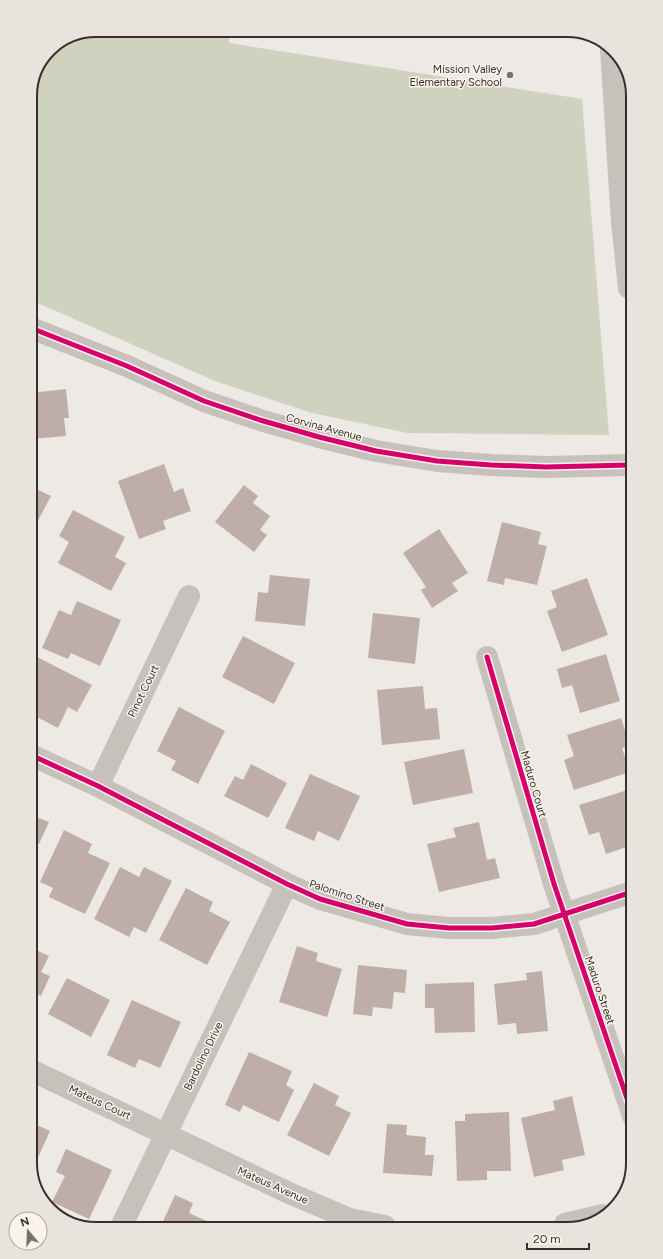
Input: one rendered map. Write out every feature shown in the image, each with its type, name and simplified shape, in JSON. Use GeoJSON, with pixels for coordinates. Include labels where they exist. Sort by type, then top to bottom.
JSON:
{"type":"FeatureCollection","features":[{"type":"Feature","properties":{"kind":"street"},"geometry":{"type":"LineString","coordinates":[[612,58],[621,214],[626,260]]}},
{"type":"Feature","properties":{"kind":"street","name":"Corvina Avenue"},"geometry":{"type":"LineString","coordinates":[[37,330],[126,366],[204,401],[260,420],[376,451],[438,461],[491,465],[546,467],[626,465]]}},
{"type":"Feature","properties":{"kind":"street","name":"Pinot Court"},"geometry":{"type":"LineString","coordinates":[[98,786],[189,596]]}},
{"type":"Feature","properties":{"kind":"street","name":"Maduro Court"},"geometry":{"type":"LineString","coordinates":[[487,658],[564,915]]}},
{"type":"Feature","properties":{"kind":"street","name":"Palomino Street"},"geometry":{"type":"LineString","coordinates":[[37,758],[98,786],[287,884],[320,899],[407,924],[449,928],[492,928],[534,924],[626,894]]}},
{"type":"Feature","properties":{"kind":"street","name":"Bardolino Drive"},"geometry":{"type":"LineString","coordinates":[[123,1222],[287,884]]}},
{"type":"Feature","properties":{"kind":"street","name":"Maduro Street"},"geometry":{"type":"LineString","coordinates":[[564,915],[626,1096]]}},
{"type":"Feature","properties":{"kind":"street","name":"Mateus Court"},"geometry":{"type":"LineString","coordinates":[[37,1073],[165,1134]]}},
{"type":"Feature","properties":{"kind":"street","name":"Mateus Avenue"},"geometry":{"type":"LineString","coordinates":[[165,1134],[290,1193],[350,1219],[365,1222]]}},
{"type":"Feature","properties":{"kind":"street"},"geometry":{"type":"LineString","coordinates":[[577,1221],[588,1219]]}},
{"type":"Feature","properties":{"kind":"green space"},"geometry":{"type":"Polygon","coordinates":[[[96,37],[229,37],[229,43],[582,99],[609,435],[408,433],[312,413],[215,381],[37,303],[37,92],[39,81],[47,63],[54,54],[63,47],[73,41],[96,37]]]}},
{"type":"Feature","properties":{"kind":"building"},"geometry":{"type":"Polygon","coordinates":[[[66,389],[69,418],[64,418],[66,436],[37,439],[37,392],[66,389]]]}},
{"type":"Feature","properties":{"kind":"building"},"geometry":{"type":"Polygon","coordinates":[[[164,464],[174,492],[183,488],[191,511],[163,521],[166,529],[139,539],[118,481],[164,464]]]}},
{"type":"Feature","properties":{"kind":"building"},"geometry":{"type":"Polygon","coordinates":[[[244,485],[258,496],[253,503],[270,516],[260,530],[267,535],[254,552],[215,522],[244,485]]]}},
{"type":"Feature","properties":{"kind":"building"},"geometry":{"type":"Polygon","coordinates":[[[37,489],[51,496],[37,523],[37,489]]]}},
{"type":"Feature","properties":{"kind":"building"},"geometry":{"type":"Polygon","coordinates":[[[73,510],[125,537],[115,557],[126,563],[111,591],[58,563],[69,542],[59,536],[73,510]]]}},
{"type":"Feature","properties":{"kind":"building"},"geometry":{"type":"Polygon","coordinates":[[[502,522],[541,532],[538,544],[547,546],[537,585],[505,578],[504,585],[487,581],[502,522]]]}},
{"type":"Feature","properties":{"kind":"building"},"geometry":{"type":"Polygon","coordinates":[[[439,529],[468,573],[452,583],[458,591],[432,608],[421,590],[426,587],[403,553],[439,529]]]}},
{"type":"Feature","properties":{"kind":"building"},"geometry":{"type":"Polygon","coordinates":[[[270,575],[310,579],[305,626],[255,621],[258,592],[268,593],[270,575]]]}},
{"type":"Feature","properties":{"kind":"building"},"geometry":{"type":"Polygon","coordinates":[[[587,578],[608,635],[562,652],[547,611],[557,607],[551,591],[587,578]]]}},
{"type":"Feature","properties":{"kind":"building"},"geometry":{"type":"Polygon","coordinates":[[[77,601],[121,620],[100,666],[71,653],[68,659],[42,648],[59,610],[71,615],[77,601]]]}},
{"type":"Feature","properties":{"kind":"building"},"geometry":{"type":"Polygon","coordinates":[[[373,613],[420,618],[415,664],[368,658],[373,613]]]}},
{"type":"Feature","properties":{"kind":"building"},"geometry":{"type":"Polygon","coordinates":[[[243,636],[295,663],[274,704],[222,677],[243,636]]]}},
{"type":"Feature","properties":{"kind":"building"},"geometry":{"type":"Polygon","coordinates":[[[606,654],[620,701],[580,713],[572,685],[562,688],[557,669],[606,654]]]}},
{"type":"Feature","properties":{"kind":"building"},"geometry":{"type":"Polygon","coordinates":[[[37,657],[92,685],[77,712],[68,707],[58,728],[37,717],[37,657]]]}},
{"type":"Feature","properties":{"kind":"building"},"geometry":{"type":"Polygon","coordinates":[[[423,686],[425,709],[437,708],[440,739],[382,745],[377,690],[423,686]]]}},
{"type":"Feature","properties":{"kind":"building"},"geometry":{"type":"Polygon","coordinates":[[[179,707],[225,731],[198,784],[171,770],[176,761],[157,751],[179,707]]]}},
{"type":"Feature","properties":{"kind":"building"},"geometry":{"type":"Polygon","coordinates":[[[621,718],[626,734],[626,747],[622,748],[626,760],[626,773],[574,790],[564,760],[574,756],[567,735],[621,718]]]}},
{"type":"Feature","properties":{"kind":"building"},"geometry":{"type":"Polygon","coordinates":[[[464,749],[473,793],[413,805],[404,762],[464,749]]]}},
{"type":"Feature","properties":{"kind":"building"},"geometry":{"type":"Polygon","coordinates":[[[251,764],[287,783],[268,818],[224,796],[235,776],[243,780],[251,764]]]}},
{"type":"Feature","properties":{"kind":"building"},"geometry":{"type":"Polygon","coordinates":[[[310,774],[360,796],[339,841],[318,831],[314,841],[285,828],[310,774]]]}},
{"type":"Feature","properties":{"kind":"building"},"geometry":{"type":"Polygon","coordinates":[[[626,791],[626,847],[606,854],[599,832],[589,835],[579,805],[626,791]]]}},
{"type":"Feature","properties":{"kind":"building"},"geometry":{"type":"Polygon","coordinates":[[[37,818],[49,822],[39,844],[37,843],[37,818]]]}},
{"type":"Feature","properties":{"kind":"building"},"geometry":{"type":"Polygon","coordinates":[[[479,822],[487,860],[495,858],[500,878],[439,892],[427,844],[456,837],[453,828],[479,822]]]}},
{"type":"Feature","properties":{"kind":"building"},"geometry":{"type":"Polygon","coordinates":[[[64,830],[92,844],[88,853],[110,863],[85,914],[49,897],[53,888],[40,882],[64,830]]]}},
{"type":"Feature","properties":{"kind":"building"},"geometry":{"type":"Polygon","coordinates":[[[120,867],[139,877],[144,867],[172,881],[146,933],[134,927],[129,937],[94,919],[120,867]]]}},
{"type":"Feature","properties":{"kind":"building"},"geometry":{"type":"Polygon","coordinates":[[[186,888],[213,902],[209,911],[230,922],[207,965],[159,940],[186,888]]]}},
{"type":"Feature","properties":{"kind":"building"},"geometry":{"type":"Polygon","coordinates":[[[297,946],[318,953],[316,961],[342,969],[327,1017],[279,1002],[297,946]]]}},
{"type":"Feature","properties":{"kind":"building"},"geometry":{"type":"Polygon","coordinates":[[[37,950],[49,956],[41,972],[50,976],[41,996],[37,994],[37,950]]]}},
{"type":"Feature","properties":{"kind":"building"},"geometry":{"type":"Polygon","coordinates":[[[358,965],[407,970],[405,993],[394,992],[392,1009],[373,1007],[372,1016],[353,1014],[358,965]]]}},
{"type":"Feature","properties":{"kind":"building"},"geometry":{"type":"Polygon","coordinates":[[[542,971],[548,1031],[517,1034],[516,1023],[498,1025],[494,984],[527,980],[526,973],[542,971]]]}},
{"type":"Feature","properties":{"kind":"building"},"geometry":{"type":"Polygon","coordinates":[[[67,978],[110,1000],[91,1037],[48,1014],[67,978]]]}},
{"type":"Feature","properties":{"kind":"building"},"geometry":{"type":"Polygon","coordinates":[[[474,982],[475,1032],[435,1033],[434,1008],[425,1008],[425,984],[474,982]]]}},
{"type":"Feature","properties":{"kind":"building"},"geometry":{"type":"Polygon","coordinates":[[[132,1000],[181,1022],[160,1068],[139,1059],[135,1068],[107,1055],[132,1000]]]}},
{"type":"Feature","properties":{"kind":"building"},"geometry":{"type":"Polygon","coordinates":[[[249,1052],[292,1071],[286,1085],[294,1090],[279,1122],[243,1105],[240,1112],[225,1105],[249,1052]]]}},
{"type":"Feature","properties":{"kind":"building"},"geometry":{"type":"Polygon","coordinates":[[[314,1083],[339,1096],[335,1105],[351,1113],[329,1156],[287,1135],[314,1083]]]}},
{"type":"Feature","properties":{"kind":"building"},"geometry":{"type":"Polygon","coordinates":[[[572,1096],[585,1155],[562,1160],[564,1170],[534,1177],[521,1118],[555,1110],[553,1101],[572,1096]]]}},
{"type":"Feature","properties":{"kind":"building"},"geometry":{"type":"Polygon","coordinates":[[[509,1112],[511,1171],[487,1171],[487,1180],[457,1181],[455,1121],[465,1121],[465,1114],[509,1112]]]}},
{"type":"Feature","properties":{"kind":"building"},"geometry":{"type":"Polygon","coordinates":[[[387,1124],[407,1125],[406,1135],[426,1137],[425,1155],[434,1155],[432,1176],[383,1173],[387,1124]]]}},
{"type":"Feature","properties":{"kind":"building"},"geometry":{"type":"Polygon","coordinates":[[[37,1125],[50,1131],[37,1160],[37,1125]]]}},
{"type":"Feature","properties":{"kind":"building"},"geometry":{"type":"Polygon","coordinates":[[[66,1149],[112,1170],[89,1219],[52,1202],[65,1176],[56,1172],[66,1149]]]}},
{"type":"Feature","properties":{"kind":"building"},"geometry":{"type":"Polygon","coordinates":[[[175,1195],[193,1203],[189,1213],[209,1222],[163,1222],[175,1195]]]}},
{"type":"Feature","properties":{"kind":"cycle path"},"geometry":{"type":"LineString","coordinates":[[37,330],[127,366],[204,401],[260,420],[376,451],[437,461],[491,465],[546,467],[626,465]]}},
{"type":"Feature","properties":{"kind":"cycle path"},"geometry":{"type":"LineString","coordinates":[[487,657],[554,884],[626,1095]]}},
{"type":"Feature","properties":{"kind":"cycle path"},"geometry":{"type":"LineString","coordinates":[[37,758],[98,786],[287,884],[320,899],[407,924],[449,928],[492,928],[534,924],[626,894]]}},
{"type":"Feature","properties":{"kind":"place","name":"Mission Valley Elementary School"},"geometry":{"type":"Point","coordinates":[510,75]}}]}
